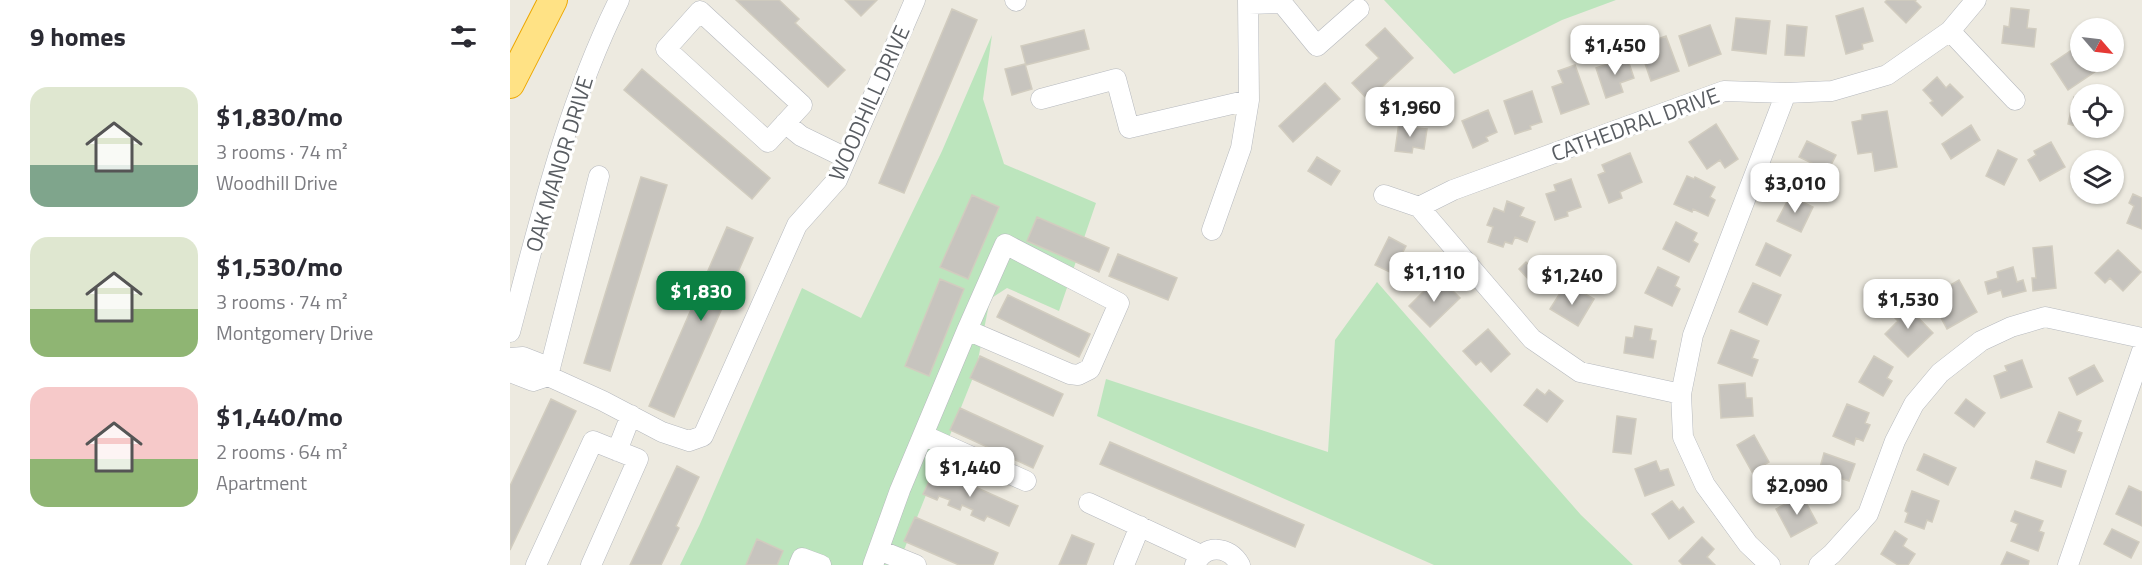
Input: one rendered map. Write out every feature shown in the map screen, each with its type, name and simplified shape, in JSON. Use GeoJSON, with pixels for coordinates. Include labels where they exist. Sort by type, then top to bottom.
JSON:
{"type":"FeatureCollection","features":[{"type":"Feature","properties":{"kind":"highway"},"geometry":{"type":"LineString","coordinates":[[510,56],[540,0]]}},
{"type":"Feature","properties":{"kind":"highway"},"geometry":{"type":"LineString","coordinates":[[510,84],[552,0]]}},
{"type":"Feature","properties":{"kind":"street","name":"OAK MANOR DRIVE"},"geometry":{"type":"LineString","coordinates":[[510,332],[551,176],[581,87],[619,0]]}},
{"type":"Feature","properties":{"kind":"street","name":"WOODHILL DRIVE"},"geometry":{"type":"LineString","coordinates":[[510,358],[523,357],[541,364],[548,375],[677,438],[689,441],[703,436],[797,225],[837,180],[915,0]]}},
{"type":"Feature","properties":{"kind":"street","name":"CATHEDRAL DRIVE"},"geometry":{"type":"LineString","coordinates":[[1419,207],[1453,190],[1724,91],[1786,93],[1832,91],[1887,75],[1950,31],[1976,0]]}},
{"type":"Feature","properties":{"kind":"street"},"geometry":{"type":"LineString","coordinates":[[1212,230],[1241,148],[1249,100],[1248,2],[1282,3],[1317,46],[1359,9]]}},
{"type":"Feature","properties":{"kind":"street"},"geometry":{"type":"LineString","coordinates":[[700,11],[802,105],[785,123],[768,142],[666,49],[700,11]]}},
{"type":"Feature","properties":{"kind":"street"},"geometry":{"type":"LineString","coordinates":[[1950,31],[2015,100]]}},
{"type":"Feature","properties":{"kind":"street"},"geometry":{"type":"LineString","coordinates":[[1041,99],[1116,79],[1129,128],[1249,100]]}},
{"type":"Feature","properties":{"kind":"street"},"geometry":{"type":"LineString","coordinates":[[1770,565],[1748,544],[1705,485],[1683,437],[1681,394],[1693,335],[1786,93]]}},
{"type":"Feature","properties":{"kind":"street"},"geometry":{"type":"LineString","coordinates":[[785,123],[801,136],[846,158]]}},
{"type":"Feature","properties":{"kind":"street"},"geometry":{"type":"LineString","coordinates":[[548,375],[599,176]]}},
{"type":"Feature","properties":{"kind":"street"},"geometry":{"type":"LineString","coordinates":[[1384,195],[1419,207],[1532,339],[1580,372],[1681,394]]}},
{"type":"Feature","properties":{"kind":"street"},"geometry":{"type":"LineString","coordinates":[[916,565],[876,557],[900,490],[966,330],[1005,244],[1119,303],[1090,369],[1078,375],[1070,374],[966,330]]}},
{"type":"Feature","properties":{"kind":"street"},"geometry":{"type":"LineString","coordinates":[[1819,565],[1868,514],[1895,441],[1914,404],[1940,373],[1981,341],[2011,327],[2045,317],[2142,338]]}},
{"type":"Feature","properties":{"kind":"street"},"geometry":{"type":"LineString","coordinates":[[2068,565],[2142,351]]}},
{"type":"Feature","properties":{"kind":"street","name":"WOODHILL DRIVE"},"geometry":{"type":"LineString","coordinates":[[510,372],[532,381],[548,375]]}},
{"type":"Feature","properties":{"kind":"street"},"geometry":{"type":"LineString","coordinates":[[617,451],[631,415]]}},
{"type":"Feature","properties":{"kind":"street"},"geometry":{"type":"LineString","coordinates":[[923,435],[1026,481]]}},
{"type":"Feature","properties":{"kind":"street"},"geometry":{"type":"LineString","coordinates":[[536,565],[593,441],[638,459],[591,565]]}},
{"type":"Feature","properties":{"kind":"street"},"geometry":{"type":"LineString","coordinates":[[1089,503],[1140,526],[1198,560],[1210,550],[1219,549],[1228,551],[1236,557],[1240,565]]}},
{"type":"Feature","properties":{"kind":"street"},"geometry":{"type":"LineString","coordinates":[[1124,565],[1140,526]]}},
{"type":"Feature","properties":{"kind":"street"},"geometry":{"type":"LineString","coordinates":[[799,565],[802,558],[821,565]]}},
{"type":"Feature","properties":{"kind":"green space"},"geometry":{"type":"Polygon","coordinates":[[[1384,0],[1616,0],[1562,20],[1454,74],[1384,0]]]}},
{"type":"Feature","properties":{"kind":"green space"},"geometry":{"type":"Polygon","coordinates":[[[992,35],[983,99],[1004,164],[1096,203],[1059,311],[1007,288],[990,299],[976,370],[898,565],[680,565],[802,288],[861,318],[942,151],[992,35]]]}},
{"type":"Feature","properties":{"kind":"green space"},"geometry":{"type":"Polygon","coordinates":[[[1377,282],[1581,515],[1633,565],[1434,565],[1097,416],[1106,379],[1328,452],[1335,340],[1377,282]]]}},
{"type":"Feature","properties":{"kind":"building"},"geometry":{"type":"Polygon","coordinates":[[[736,0],[779,0],[799,19],[795,23],[845,70],[828,87],[736,0]]]}},
{"type":"Feature","properties":{"kind":"building"},"geometry":{"type":"Polygon","coordinates":[[[845,0],[877,0],[861,16],[845,0]]]}},
{"type":"Feature","properties":{"kind":"building"},"geometry":{"type":"Polygon","coordinates":[[[1887,0],[1916,0],[1921,7],[1906,23],[1885,2],[1887,0]]]}},
{"type":"Feature","properties":{"kind":"building"},"geometry":{"type":"Polygon","coordinates":[[[1863,8],[1873,41],[1862,44],[1863,49],[1846,54],[1836,16],[1863,8]]]}},
{"type":"Feature","properties":{"kind":"building"},"geometry":{"type":"Polygon","coordinates":[[[2011,8],[2029,10],[2027,28],[2036,29],[2034,47],[2002,43],[2004,26],[2009,27],[2011,8]]]}},
{"type":"Feature","properties":{"kind":"building"},"geometry":{"type":"Polygon","coordinates":[[[952,9],[977,20],[904,193],[879,183],[952,9]]]}},
{"type":"Feature","properties":{"kind":"building"},"geometry":{"type":"Polygon","coordinates":[[[1736,18],[1770,21],[1766,54],[1732,50],[1736,18]]]}},
{"type":"Feature","properties":{"kind":"building"},"geometry":{"type":"Polygon","coordinates":[[[1710,25],[1721,54],[1689,66],[1679,36],[1710,25]]]}},
{"type":"Feature","properties":{"kind":"building"},"geometry":{"type":"Polygon","coordinates":[[[1787,25],[1807,27],[1804,56],[1785,55],[1787,25]]]}},
{"type":"Feature","properties":{"kind":"building"},"geometry":{"type":"Polygon","coordinates":[[[1592,27],[1599,47],[1584,52],[1577,33],[1592,27]]]}},
{"type":"Feature","properties":{"kind":"building"},"geometry":{"type":"Polygon","coordinates":[[[1385,28],[1413,58],[1368,100],[1352,83],[1379,58],[1366,45],[1385,28]]]}},
{"type":"Feature","properties":{"kind":"building"},"geometry":{"type":"Polygon","coordinates":[[[1084,30],[1089,49],[1026,65],[1021,46],[1084,30]]]}},
{"type":"Feature","properties":{"kind":"building"},"geometry":{"type":"Polygon","coordinates":[[[1666,36],[1679,71],[1651,81],[1639,46],[1666,36]]]}},
{"type":"Feature","properties":{"kind":"building"},"geometry":{"type":"Polygon","coordinates":[[[2070,51],[2070,72],[2095,72],[2077,84],[2070,84],[2068,90],[2051,64],[2070,51]]]}},
{"type":"Feature","properties":{"kind":"building"},"geometry":{"type":"Polygon","coordinates":[[[1627,57],[1634,78],[1620,83],[1623,92],[1606,98],[1596,68],[1627,57]]]}},
{"type":"Feature","properties":{"kind":"building"},"geometry":{"type":"Polygon","coordinates":[[[1025,64],[1032,89],[1012,95],[1005,69],[1025,64]]]}},
{"type":"Feature","properties":{"kind":"building"},"geometry":{"type":"Polygon","coordinates":[[[1575,65],[1589,104],[1561,114],[1552,87],[1563,83],[1558,71],[1575,65]]]}},
{"type":"Feature","properties":{"kind":"building"},"geometry":{"type":"Polygon","coordinates":[[[642,69],[770,178],[752,199],[624,90],[642,69]]]}},
{"type":"Feature","properties":{"kind":"building"},"geometry":{"type":"Polygon","coordinates":[[[1937,77],[1946,88],[1950,84],[1963,97],[1942,116],[1930,103],[1933,101],[1923,90],[1937,77]]]}},
{"type":"Feature","properties":{"kind":"building"},"geometry":{"type":"Polygon","coordinates":[[[1325,83],[1340,99],[1293,142],[1279,126],[1325,83]]]}},
{"type":"Feature","properties":{"kind":"building"},"geometry":{"type":"Polygon","coordinates":[[[1532,91],[1542,122],[1530,126],[1531,129],[1515,134],[1504,101],[1532,91]]]}},
{"type":"Feature","properties":{"kind":"building"},"geometry":{"type":"Polygon","coordinates":[[[1488,110],[1497,132],[1486,137],[1488,141],[1473,148],[1462,121],[1488,110]]]}},
{"type":"Feature","properties":{"kind":"building"},"geometry":{"type":"Polygon","coordinates":[[[1887,111],[1897,167],[1875,171],[1872,152],[1858,154],[1852,122],[1862,120],[1862,115],[1887,111]]]}},
{"type":"Feature","properties":{"kind":"building"},"geometry":{"type":"Polygon","coordinates":[[[1399,122],[1416,124],[1415,128],[1427,129],[1424,149],[1413,147],[1412,153],[1395,151],[1399,122]]]}},
{"type":"Feature","properties":{"kind":"building"},"geometry":{"type":"Polygon","coordinates":[[[1716,124],[1738,159],[1725,168],[1720,160],[1707,169],[1689,142],[1716,124]]]}},
{"type":"Feature","properties":{"kind":"building"},"geometry":{"type":"Polygon","coordinates":[[[1971,125],[1980,140],[1951,159],[1942,144],[1971,125]]]}},
{"type":"Feature","properties":{"kind":"building"},"geometry":{"type":"Polygon","coordinates":[[[1807,141],[1836,155],[1828,171],[1799,157],[1807,141]]]}},
{"type":"Feature","properties":{"kind":"building"},"geometry":{"type":"Polygon","coordinates":[[[2051,142],[2065,167],[2040,181],[2028,160],[2036,155],[2034,151],[2051,142]]]}},
{"type":"Feature","properties":{"kind":"building"},"geometry":{"type":"Polygon","coordinates":[[[1998,150],[2017,159],[2004,185],[1986,176],[1998,150]]]}},
{"type":"Feature","properties":{"kind":"building"},"geometry":{"type":"Polygon","coordinates":[[[1630,153],[1642,182],[1620,192],[1622,198],[1609,203],[1598,175],[1605,172],[1602,165],[1630,153]]]}},
{"type":"Feature","properties":{"kind":"building"},"geometry":{"type":"Polygon","coordinates":[[[1317,157],[1340,171],[1331,185],[1308,171],[1317,157]]]}},
{"type":"Feature","properties":{"kind":"building"},"geometry":{"type":"Polygon","coordinates":[[[1687,176],[1694,179],[1695,177],[1715,187],[1710,197],[1715,200],[1708,216],[1674,204],[1687,176]]]}},
{"type":"Feature","properties":{"kind":"building"},"geometry":{"type":"Polygon","coordinates":[[[641,177],[667,185],[610,371],[584,363],[641,177]]]}},
{"type":"Feature","properties":{"kind":"building"},"geometry":{"type":"Polygon","coordinates":[[[1571,179],[1581,207],[1567,212],[1568,216],[1555,220],[1546,194],[1556,191],[1554,185],[1571,179]]]}},
{"type":"Feature","properties":{"kind":"building"},"geometry":{"type":"Polygon","coordinates":[[[2133,194],[2142,198],[2142,229],[2127,223],[2134,206],[2129,203],[2133,194]]]}},
{"type":"Feature","properties":{"kind":"building"},"geometry":{"type":"Polygon","coordinates":[[[972,195],[999,207],[968,279],[940,267],[972,195]]]}},
{"type":"Feature","properties":{"kind":"building"},"geometry":{"type":"Polygon","coordinates":[[[1790,196],[1813,207],[1801,232],[1777,221],[1790,196]]]}},
{"type":"Feature","properties":{"kind":"building"},"geometry":{"type":"Polygon","coordinates":[[[1507,201],[1524,208],[1520,216],[1535,222],[1527,242],[1515,237],[1512,244],[1505,242],[1503,247],[1488,242],[1493,227],[1487,225],[1494,208],[1504,212],[1507,201]]]}},
{"type":"Feature","properties":{"kind":"building"},"geometry":{"type":"Polygon","coordinates":[[[1037,217],[1109,248],[1099,272],[1027,241],[1037,217]]]}},
{"type":"Feature","properties":{"kind":"building"},"geometry":{"type":"Polygon","coordinates":[[[1676,222],[1697,233],[1693,241],[1698,244],[1689,262],[1663,249],[1676,222]]]}},
{"type":"Feature","properties":{"kind":"building"},"geometry":{"type":"Polygon","coordinates":[[[727,227],[753,238],[674,417],[649,406],[727,227]]]}},
{"type":"Feature","properties":{"kind":"building"},"geometry":{"type":"Polygon","coordinates":[[[1389,237],[1406,246],[1392,273],[1375,265],[1389,237]]]}},
{"type":"Feature","properties":{"kind":"building"},"geometry":{"type":"Polygon","coordinates":[[[1766,243],[1791,255],[1780,276],[1756,265],[1766,243]]]}},
{"type":"Feature","properties":{"kind":"building"},"geometry":{"type":"Polygon","coordinates":[[[2052,246],[2056,288],[2033,291],[2032,278],[2036,278],[2033,248],[2052,246]]]}},
{"type":"Feature","properties":{"kind":"building"},"geometry":{"type":"Polygon","coordinates":[[[2118,250],[2141,272],[2123,291],[2110,278],[2105,283],[2095,273],[2118,250]]]}},
{"type":"Feature","properties":{"kind":"building"},"geometry":{"type":"Polygon","coordinates":[[[1118,254],[1177,278],[1168,300],[1109,276],[1118,254]]]}},
{"type":"Feature","properties":{"kind":"building"},"geometry":{"type":"Polygon","coordinates":[[[1552,257],[1564,270],[1540,292],[1519,269],[1526,262],[1535,272],[1552,257]]]}},
{"type":"Feature","properties":{"kind":"building"},"geometry":{"type":"Polygon","coordinates":[[[1658,267],[1679,277],[1675,286],[1680,289],[1672,306],[1645,293],[1658,267]]]}},
{"type":"Feature","properties":{"kind":"building"},"geometry":{"type":"Polygon","coordinates":[[[2013,267],[2017,282],[2023,280],[2026,291],[2003,297],[2001,290],[1988,294],[1985,282],[1998,278],[1997,272],[2013,267]]]}},
{"type":"Feature","properties":{"kind":"building"},"geometry":{"type":"Polygon","coordinates":[[[940,279],[964,289],[929,376],[905,366],[940,279]]]}},
{"type":"Feature","properties":{"kind":"building"},"geometry":{"type":"Polygon","coordinates":[[[1436,279],[1445,289],[1448,286],[1460,298],[1430,327],[1409,306],[1436,279]]]}},
{"type":"Feature","properties":{"kind":"building"},"geometry":{"type":"Polygon","coordinates":[[[1959,280],[1977,312],[1947,329],[1930,297],[1959,280]]]}},
{"type":"Feature","properties":{"kind":"building"},"geometry":{"type":"Polygon","coordinates":[[[1753,283],[1781,295],[1767,325],[1739,312],[1753,283]]]}},
{"type":"Feature","properties":{"kind":"building"},"geometry":{"type":"Polygon","coordinates":[[[1562,290],[1575,298],[1580,291],[1594,299],[1578,326],[1550,309],[1562,290]]]}},
{"type":"Feature","properties":{"kind":"building"},"geometry":{"type":"Polygon","coordinates":[[[1008,295],[1090,334],[1079,357],[997,317],[1008,295]]]}},
{"type":"Feature","properties":{"kind":"building"},"geometry":{"type":"Polygon","coordinates":[[[1902,301],[1933,333],[1908,357],[1885,334],[1898,321],[1890,313],[1902,301]]]}},
{"type":"Feature","properties":{"kind":"building"},"geometry":{"type":"Polygon","coordinates":[[[1635,326],[1652,329],[1650,340],[1656,341],[1653,358],[1624,353],[1626,337],[1633,338],[1635,326]]]}},
{"type":"Feature","properties":{"kind":"building"},"geometry":{"type":"Polygon","coordinates":[[[1488,329],[1510,354],[1491,372],[1481,361],[1476,365],[1463,351],[1488,329]]]}},
{"type":"Feature","properties":{"kind":"building"},"geometry":{"type":"Polygon","coordinates":[[[1731,330],[1759,341],[1752,358],[1758,360],[1752,376],[1718,363],[1731,330]]]}},
{"type":"Feature","properties":{"kind":"building"},"geometry":{"type":"Polygon","coordinates":[[[980,356],[1063,394],[1053,416],[970,378],[980,356]]]}},
{"type":"Feature","properties":{"kind":"building"},"geometry":{"type":"Polygon","coordinates":[[[1874,356],[1893,367],[1887,378],[1892,381],[1883,396],[1859,382],[1874,356]]]}},
{"type":"Feature","properties":{"kind":"building"},"geometry":{"type":"Polygon","coordinates":[[[2022,360],[2032,387],[2001,398],[1994,376],[2007,371],[2005,366],[2022,360]]]}},
{"type":"Feature","properties":{"kind":"building"},"geometry":{"type":"Polygon","coordinates":[[[2094,365],[2103,381],[2077,395],[2069,378],[2094,365]]]}},
{"type":"Feature","properties":{"kind":"building"},"geometry":{"type":"Polygon","coordinates":[[[1745,383],[1746,398],[1752,398],[1753,416],[1721,418],[1719,385],[1745,383]]]}},
{"type":"Feature","properties":{"kind":"building"},"geometry":{"type":"Polygon","coordinates":[[[1537,389],[1545,395],[1549,390],[1563,401],[1547,422],[1524,405],[1537,389]]]}},
{"type":"Feature","properties":{"kind":"building"},"geometry":{"type":"Polygon","coordinates":[[[551,399],[576,411],[510,550],[510,486],[551,399]]]}},
{"type":"Feature","properties":{"kind":"building"},"geometry":{"type":"Polygon","coordinates":[[[1966,399],[1985,413],[1974,427],[1955,413],[1966,399]]]}},
{"type":"Feature","properties":{"kind":"building"},"geometry":{"type":"Polygon","coordinates":[[[1847,404],[1869,413],[1865,423],[1870,425],[1863,441],[1856,438],[1854,445],[1833,436],[1847,404]]]}},
{"type":"Feature","properties":{"kind":"building"},"geometry":{"type":"Polygon","coordinates":[[[960,408],[1043,446],[1033,468],[950,430],[960,408]]]}},
{"type":"Feature","properties":{"kind":"building"},"geometry":{"type":"Polygon","coordinates":[[[2059,412],[2081,421],[2077,431],[2082,433],[2074,453],[2047,442],[2059,412]]]}},
{"type":"Feature","properties":{"kind":"building"},"geometry":{"type":"Polygon","coordinates":[[[1617,416],[1636,419],[1631,454],[1613,452],[1617,416]]]}},
{"type":"Feature","properties":{"kind":"building"},"geometry":{"type":"Polygon","coordinates":[[[1754,435],[1769,462],[1752,472],[1737,445],[1754,435]]]}},
{"type":"Feature","properties":{"kind":"building"},"geometry":{"type":"Polygon","coordinates":[[[1110,442],[1304,525],[1295,547],[1100,464],[1110,442]]]}},
{"type":"Feature","properties":{"kind":"building"},"geometry":{"type":"Polygon","coordinates":[[[1824,453],[1855,464],[1849,481],[1819,471],[1824,453]]]}},
{"type":"Feature","properties":{"kind":"building"},"geometry":{"type":"Polygon","coordinates":[[[1924,454],[1956,468],[1948,485],[1917,470],[1924,454]]]}},
{"type":"Feature","properties":{"kind":"building"},"geometry":{"type":"Polygon","coordinates":[[[1656,461],[1660,471],[1668,469],[1674,485],[1645,496],[1635,469],[1656,461]]]}},
{"type":"Feature","properties":{"kind":"building"},"geometry":{"type":"Polygon","coordinates":[[[2036,461],[2066,471],[2061,487],[2031,478],[2036,461]]]}},
{"type":"Feature","properties":{"kind":"building"},"geometry":{"type":"Polygon","coordinates":[[[677,466],[699,477],[676,526],[679,528],[661,565],[630,565],[677,466]]]}},
{"type":"Feature","properties":{"kind":"building"},"geometry":{"type":"Polygon","coordinates":[[[935,469],[1018,506],[1009,526],[987,516],[984,521],[971,515],[973,510],[962,505],[960,510],[948,505],[950,500],[939,496],[937,500],[923,494],[935,469]]]}},
{"type":"Feature","properties":{"kind":"building"},"geometry":{"type":"Polygon","coordinates":[[[2129,486],[2142,492],[2142,526],[2116,514],[2129,486]]]}},
{"type":"Feature","properties":{"kind":"building"},"geometry":{"type":"Polygon","coordinates":[[[1912,491],[1939,501],[1932,522],[1927,520],[1924,529],[1905,522],[1908,513],[1905,511],[1912,491]]]}},
{"type":"Feature","properties":{"kind":"building"},"geometry":{"type":"Polygon","coordinates":[[[1802,495],[1817,523],[1791,537],[1776,509],[1802,495]]]}},
{"type":"Feature","properties":{"kind":"building"},"geometry":{"type":"Polygon","coordinates":[[[1672,501],[1679,510],[1683,507],[1694,522],[1669,539],[1652,514],[1672,501]]]}},
{"type":"Feature","properties":{"kind":"building"},"geometry":{"type":"Polygon","coordinates":[[[2015,511],[2043,521],[2039,531],[2044,533],[2038,551],[2011,541],[2018,524],[2011,521],[2015,511]]]}},
{"type":"Feature","properties":{"kind":"building"},"geometry":{"type":"Polygon","coordinates":[[[915,517],[998,553],[993,565],[959,565],[904,541],[915,517]]]}},
{"type":"Feature","properties":{"kind":"building"},"geometry":{"type":"Polygon","coordinates":[[[2112,529],[2139,542],[2131,558],[2104,544],[2112,529]]]}},
{"type":"Feature","properties":{"kind":"building"},"geometry":{"type":"Polygon","coordinates":[[[1895,531],[1907,539],[1903,546],[1915,554],[1908,565],[1898,565],[1881,554],[1895,531]]]}},
{"type":"Feature","properties":{"kind":"building"},"geometry":{"type":"Polygon","coordinates":[[[1072,535],[1094,544],[1086,565],[1059,565],[1072,535]]]}},
{"type":"Feature","properties":{"kind":"building"},"geometry":{"type":"Polygon","coordinates":[[[1702,537],[1714,549],[1707,557],[1715,565],[1683,565],[1679,561],[1702,537]]]}},
{"type":"Feature","properties":{"kind":"building"},"geometry":{"type":"Polygon","coordinates":[[[757,539],[783,551],[777,565],[746,565],[757,539]]]}},
{"type":"Feature","properties":{"kind":"building"},"geometry":{"type":"Polygon","coordinates":[[[2007,552],[2029,561],[2028,565],[2001,565],[2007,552]]]}}]}
